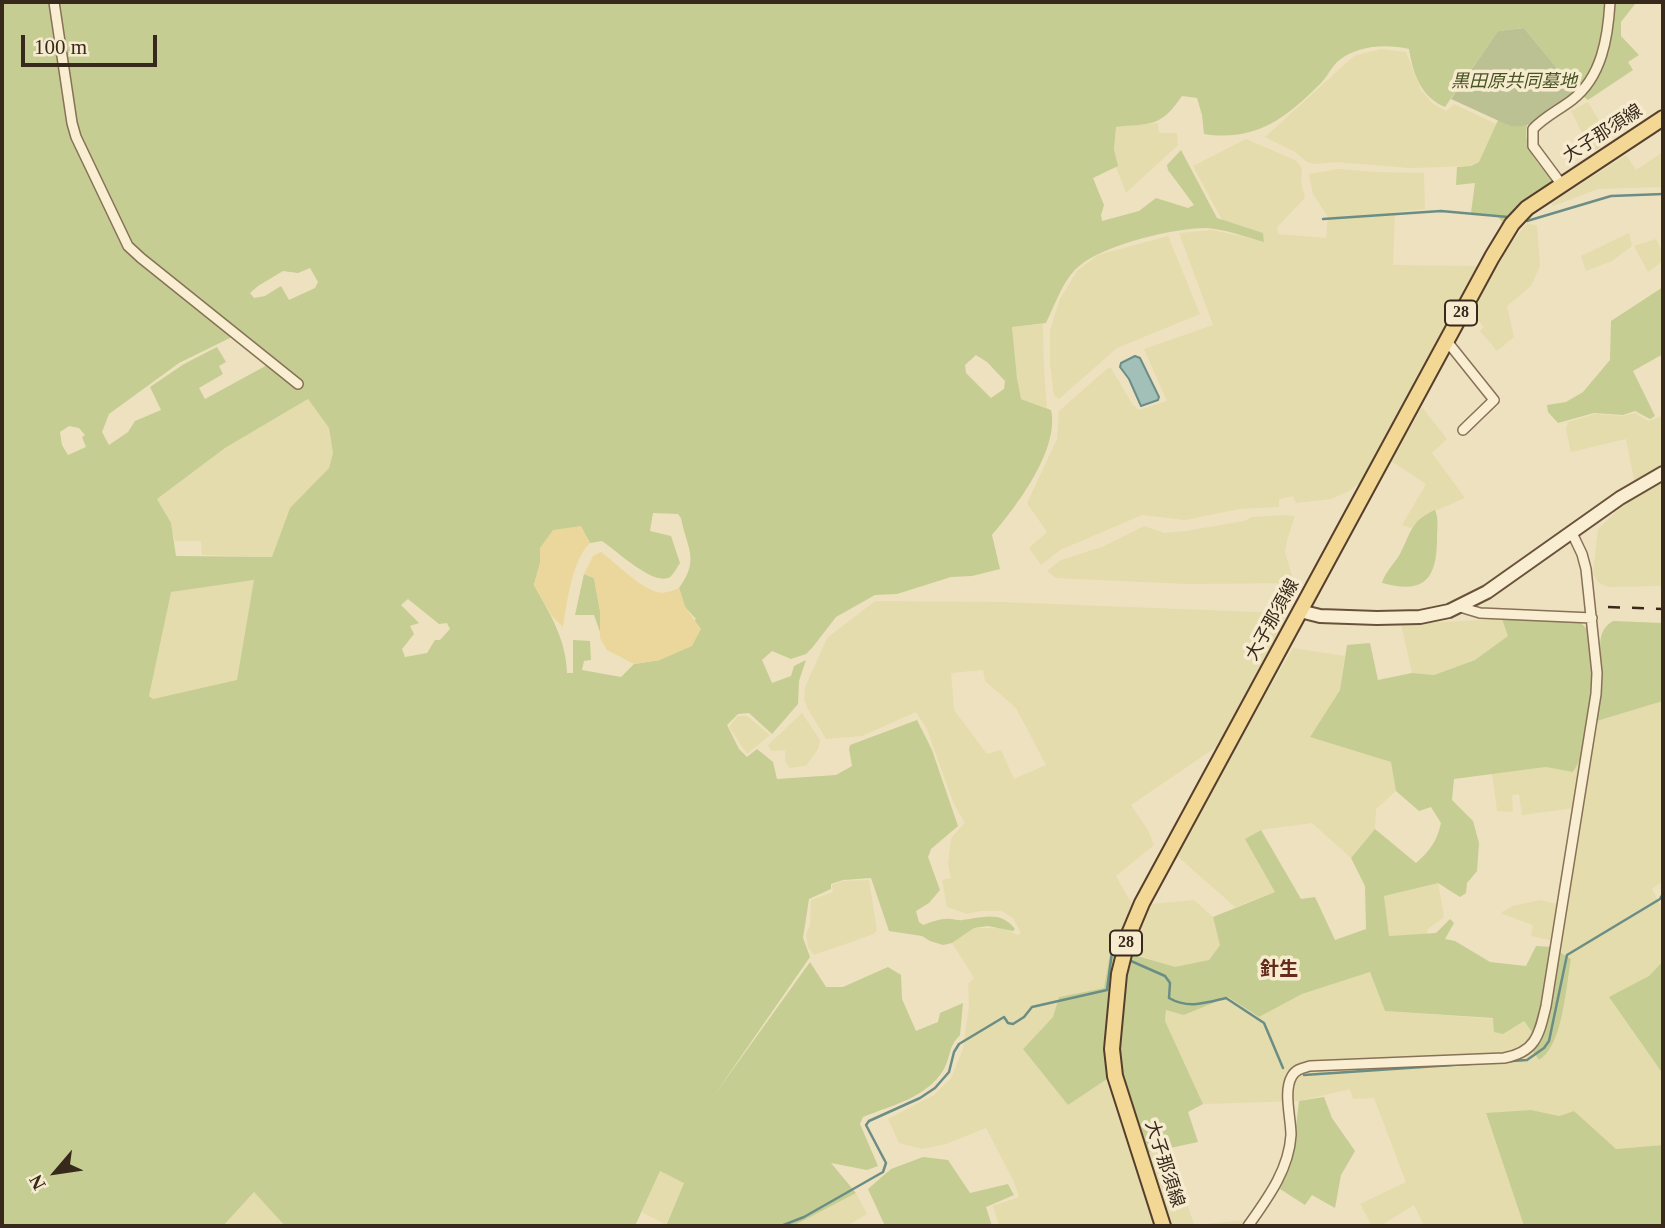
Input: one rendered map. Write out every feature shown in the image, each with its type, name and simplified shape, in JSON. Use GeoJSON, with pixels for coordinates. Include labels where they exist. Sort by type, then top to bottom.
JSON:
{"type":"FeatureCollection","features":[{"type":"Feature","properties":{"kind":"main road","name":"大子那須線"},"geometry":{"type":"LineString","coordinates":[[1163,1226],[1115,1076],[1112,1049],[1119,974],[1129,934],[1142,903],[1446,340],[1512,224],[1527,208],[1663,118]]}},
{"type":"Feature","properties":{"kind":"street"},"geometry":{"type":"LineString","coordinates":[[54,2],[72,123],[128,246],[298,384]]}},
{"type":"Feature","properties":{"kind":"street"},"geometry":{"type":"LineString","coordinates":[[1562,185],[1533,146],[1533,129],[1574,98],[1598,66],[1608,34],[1611,2]]}},
{"type":"Feature","properties":{"kind":"street"},"geometry":{"type":"LineString","coordinates":[[1446,340],[1494,400],[1463,430]]}},
{"type":"Feature","properties":{"kind":"street"},"geometry":{"type":"LineString","coordinates":[[1300,611],[1320,616],[1420,618],[1460,607],[1487,592],[1620,498],[1663,473]]}},
{"type":"Feature","properties":{"kind":"street"},"geometry":{"type":"LineString","coordinates":[[1248,1226],[1278,1181],[1287,1158],[1291,1135],[1289,1088],[1291,1076],[1298,1069],[1310,1066],[1504,1058],[1517,1055],[1536,1040],[1546,1006],[1597,673],[1586,569],[1572,533]]}},
{"type":"Feature","properties":{"kind":"street"},"geometry":{"type":"LineString","coordinates":[[1460,607],[1480,613],[1592,618]]}},
{"type":"Feature","properties":{"kind":"shaded area"},"geometry":{"type":"Polygon","coordinates":[[[1381,49],[1406,52],[1421,90],[1432,103],[1446,111],[1454,104],[1496,124],[1479,162],[1471,166],[1410,168],[1336,162],[1315,164],[1265,137],[1354,56],[1381,49]]]}},
{"type":"Feature","properties":{"kind":"shaded area"},"geometry":{"type":"Polygon","coordinates":[[[1588,102],[1611,141],[1595,150],[1590,148],[1571,111],[1588,102]]]}},
{"type":"Feature","properties":{"kind":"shaded area"},"geometry":{"type":"Polygon","coordinates":[[[1158,123],[1159,133],[1177,133],[1178,145],[1126,193],[1116,167],[1116,127],[1158,123]]]}},
{"type":"Feature","properties":{"kind":"shaded area"},"geometry":{"type":"Polygon","coordinates":[[[1246,139],[1295,160],[1302,168],[1301,181],[1305,198],[1277,227],[1278,234],[1326,238],[1328,217],[1313,194],[1309,174],[1339,169],[1424,173],[1425,209],[1395,212],[1393,265],[1477,266],[1362,481],[1349,491],[1331,499],[1296,503],[1293,496],[1279,499],[1279,507],[1239,509],[1185,520],[1142,515],[1060,550],[1041,565],[1029,548],[1047,532],[1027,503],[1057,439],[1059,411],[1108,368],[1111,368],[1133,405],[1139,410],[1167,401],[1144,349],[1213,325],[1179,233],[1212,230],[1264,241],[1240,226],[1222,220],[1193,166],[1246,139]]]}},
{"type":"Feature","properties":{"kind":"shaded area"},"geometry":{"type":"Polygon","coordinates":[[[1663,152],[1663,187],[1598,189],[1553,206],[1551,203],[1626,155],[1636,170],[1663,152]]]}},
{"type":"Feature","properties":{"kind":"shaded area"},"geometry":{"type":"Polygon","coordinates":[[[1527,223],[1537,226],[1540,266],[1531,286],[1507,306],[1514,337],[1497,351],[1480,331],[1484,327],[1471,312],[1508,247],[1527,223]]]}},
{"type":"Feature","properties":{"kind":"shaded area"},"geometry":{"type":"Polygon","coordinates":[[[1629,233],[1632,246],[1612,261],[1586,271],[1581,256],[1629,233]]]}},
{"type":"Feature","properties":{"kind":"shaded area"},"geometry":{"type":"Polygon","coordinates":[[[1168,236],[1200,314],[1117,348],[1059,399],[1054,395],[1050,330],[1060,299],[1077,271],[1098,255],[1168,236]]]}},
{"type":"Feature","properties":{"kind":"shaded area"},"geometry":{"type":"Polygon","coordinates":[[[1656,239],[1663,253],[1663,261],[1648,272],[1634,246],[1656,239]]]}},
{"type":"Feature","properties":{"kind":"shaded area"},"geometry":{"type":"Polygon","coordinates":[[[1043,324],[1047,408],[1021,399],[1012,327],[1043,324]]]}},
{"type":"Feature","properties":{"kind":"shaded area"},"geometry":{"type":"Polygon","coordinates":[[[308,399],[329,428],[333,452],[329,468],[290,508],[272,557],[202,555],[201,541],[175,541],[170,523],[157,499],[225,448],[308,399]]]}},
{"type":"Feature","properties":{"kind":"shaded area"},"geometry":{"type":"Polygon","coordinates":[[[1422,407],[1447,439],[1432,453],[1465,498],[1423,516],[1411,528],[1402,525],[1426,484],[1391,461],[1422,407]]]}},
{"type":"Feature","properties":{"kind":"shaded area"},"geometry":{"type":"Polygon","coordinates":[[[1635,413],[1648,421],[1663,416],[1663,465],[1634,480],[1626,439],[1571,452],[1566,429],[1568,422],[1595,414],[1623,416],[1635,413]]]}},
{"type":"Feature","properties":{"kind":"shaded area"},"geometry":{"type":"Polygon","coordinates":[[[1663,483],[1661,586],[1608,587],[1598,582],[1593,574],[1598,529],[1619,509],[1643,492],[1663,483]]]}},
{"type":"Feature","properties":{"kind":"shaded area"},"geometry":{"type":"Polygon","coordinates":[[[1295,516],[1285,552],[1294,583],[1186,584],[1056,578],[1047,571],[1061,560],[1102,547],[1144,526],[1164,533],[1244,521],[1252,517],[1295,516]]]}},
{"type":"Feature","properties":{"kind":"shaded area"},"geometry":{"type":"Polygon","coordinates":[[[255,580],[237,681],[152,699],[149,695],[170,592],[255,580]]]}},
{"type":"Feature","properties":{"kind":"shaded area"},"geometry":{"type":"Polygon","coordinates":[[[875,601],[1002,602],[1282,613],[1285,621],[1282,630],[1222,743],[1131,805],[1148,830],[1154,845],[1116,876],[1133,906],[1117,949],[1111,948],[1104,988],[1059,997],[1053,1017],[1023,1049],[1068,1105],[1110,1077],[1157,1226],[999,1226],[993,1206],[1019,1197],[986,1128],[946,1144],[922,1149],[899,1143],[888,1119],[934,1095],[951,1078],[963,1049],[969,1005],[968,984],[974,978],[952,943],[974,928],[1002,928],[1018,935],[1021,933],[1013,918],[1002,911],[967,914],[947,907],[942,880],[951,878],[948,864],[951,838],[965,823],[953,802],[927,729],[916,712],[862,736],[826,739],[804,700],[805,687],[827,638],[875,601]],[[983,670],[951,673],[954,710],[987,754],[1001,750],[1014,779],[1046,765],[1016,708],[985,681],[983,670]]]}},
{"type":"Feature","properties":{"kind":"shaded area"},"geometry":{"type":"Polygon","coordinates":[[[1502,619],[1509,636],[1475,660],[1434,675],[1412,673],[1401,624],[1502,619]]]}},
{"type":"Feature","properties":{"kind":"shaded area"},"geometry":{"type":"Polygon","coordinates":[[[1293,648],[1345,656],[1340,690],[1310,737],[1392,762],[1396,791],[1376,809],[1375,829],[1351,858],[1312,823],[1260,830],[1246,839],[1275,892],[1235,907],[1176,855],[1293,648]]]}},
{"type":"Feature","properties":{"kind":"shaded area"},"geometry":{"type":"Polygon","coordinates":[[[1663,701],[1663,881],[1652,889],[1663,910],[1663,961],[1649,976],[1610,998],[1663,1074],[1663,1145],[1615,1149],[1574,1111],[1559,1116],[1531,1110],[1486,1114],[1524,1226],[1424,1226],[1414,1205],[1380,1226],[1372,1226],[1360,1204],[1406,1182],[1374,1098],[1353,1099],[1350,1089],[1299,1101],[1203,1104],[1165,1021],[1166,1009],[1185,1015],[1228,997],[1259,1017],[1302,994],[1370,972],[1385,1011],[1524,1021],[1532,1032],[1539,1060],[1571,959],[1559,952],[1582,807],[1522,815],[1519,794],[1512,795],[1513,812],[1497,811],[1492,774],[1547,767],[1573,772],[1580,760],[1587,724],[1663,701]]]}},
{"type":"Feature","properties":{"kind":"shaded area"},"geometry":{"type":"Polygon","coordinates":[[[802,713],[820,740],[818,749],[806,766],[790,768],[785,762],[785,750],[771,751],[768,745],[802,713]]]}},
{"type":"Feature","properties":{"kind":"shaded area"},"geometry":{"type":"Polygon","coordinates":[[[738,716],[747,716],[770,735],[747,754],[729,727],[738,716]]]}},
{"type":"Feature","properties":{"kind":"shaded area"},"geometry":{"type":"Polygon","coordinates":[[[869,880],[877,930],[874,934],[814,955],[808,947],[806,934],[810,926],[811,900],[833,892],[832,885],[843,881],[869,880]]]}},
{"type":"Feature","properties":{"kind":"shaded area"},"geometry":{"type":"Polygon","coordinates":[[[1438,882],[1444,917],[1428,929],[1426,934],[1389,936],[1384,896],[1438,882]]]}},
{"type":"Feature","properties":{"kind":"shaded area"},"geometry":{"type":"Polygon","coordinates":[[[1194,900],[1213,917],[1220,945],[1209,960],[1175,968],[1130,952],[1151,904],[1194,900]]]}},
{"type":"Feature","properties":{"kind":"shaded area"},"geometry":{"type":"Polygon","coordinates":[[[1539,900],[1557,904],[1550,940],[1531,936],[1533,925],[1502,914],[1513,906],[1539,900]]]}},
{"type":"Feature","properties":{"kind":"shaded area"},"geometry":{"type":"Polygon","coordinates":[[[1170,1148],[1194,1225],[1245,1220],[1240,1226],[1170,1226],[1147,1153],[1170,1148]]]}},
{"type":"Feature","properties":{"kind":"shaded area"},"geometry":{"type":"Polygon","coordinates":[[[660,1171],[684,1182],[666,1225],[642,1212],[660,1171]]]}},
{"type":"Feature","properties":{"kind":"shaded area"},"geometry":{"type":"Polygon","coordinates":[[[254,1192],[285,1226],[223,1226],[254,1192]]]}},
{"type":"Feature","properties":{"kind":"shaded area"},"geometry":{"type":"Polygon","coordinates":[[[856,1193],[867,1214],[847,1226],[793,1226],[856,1193]]]}},
{"type":"Feature","properties":{"kind":"green space"},"geometry":{"type":"Polygon","coordinates":[[[2,2],[1651,2],[1635,4],[1621,22],[1621,36],[1639,55],[1628,62],[1633,70],[1588,100],[1575,90],[1524,28],[1498,31],[1445,107],[1424,91],[1413,67],[1409,49],[1381,46],[1345,56],[1295,107],[1255,131],[1223,136],[1204,134],[1197,98],[1182,96],[1161,119],[1147,124],[1116,127],[1114,149],[1118,166],[1093,178],[1104,205],[1102,221],[1139,211],[1156,198],[1188,208],[1194,205],[1168,170],[1167,165],[1181,150],[1217,218],[1263,233],[1264,242],[1221,230],[1192,229],[1121,245],[1089,259],[1078,267],[1064,286],[1046,323],[1012,327],[1021,399],[1051,410],[1052,425],[1049,442],[1034,477],[992,535],[1000,569],[972,576],[951,577],[897,594],[875,595],[836,617],[806,654],[791,659],[772,651],[762,660],[772,683],[791,676],[794,666],[806,660],[799,681],[798,704],[772,734],[749,713],[738,714],[727,725],[739,749],[747,757],[757,749],[773,762],[777,779],[836,775],[852,766],[850,745],[917,720],[932,750],[958,826],[931,849],[928,857],[940,890],[929,903],[916,911],[919,922],[923,925],[944,919],[997,917],[1015,929],[1013,931],[988,926],[974,928],[952,943],[943,945],[922,936],[889,931],[871,878],[843,880],[831,884],[831,889],[809,899],[803,938],[810,957],[713,1097],[810,962],[826,987],[843,987],[888,967],[901,975],[902,999],[916,1031],[938,1022],[940,1013],[963,1003],[960,1035],[937,1079],[919,1094],[863,1117],[860,1124],[878,1166],[867,1170],[831,1163],[856,1193],[793,1226],[666,1226],[684,1183],[660,1171],[635,1226],[285,1226],[254,1192],[223,1226],[2,1226],[2,2]],[[310,268],[298,273],[283,271],[250,293],[254,298],[265,296],[281,286],[289,300],[315,288],[318,282],[310,268]],[[234,336],[179,363],[109,414],[102,432],[109,445],[128,432],[135,421],[161,410],[150,387],[184,364],[217,347],[226,362],[219,366],[223,374],[199,388],[205,399],[269,364],[234,336]],[[976,355],[965,365],[966,373],[991,398],[1004,389],[1005,381],[987,362],[976,355]],[[308,399],[225,448],[157,499],[171,523],[176,556],[272,557],[290,508],[329,468],[333,453],[329,428],[308,399]],[[69,426],[60,432],[62,445],[68,455],[86,447],[82,437],[85,435],[79,428],[69,426]],[[653,513],[650,531],[671,536],[680,563],[670,577],[663,579],[635,566],[602,541],[590,543],[581,527],[541,548],[534,585],[560,638],[567,673],[573,673],[573,640],[590,641],[591,660],[584,661],[582,670],[621,677],[634,664],[660,660],[696,619],[685,607],[679,588],[690,561],[681,518],[678,514],[653,513]],[[254,580],[171,592],[149,696],[153,699],[237,680],[254,580]],[[408,599],[401,605],[419,623],[410,626],[414,634],[402,649],[405,657],[427,653],[435,640],[440,640],[450,629],[447,623],[439,624],[408,599]]]}},
{"type":"Feature","properties":{"kind":"green space","name":"黒田原共同墓地"},"geometry":{"type":"Polygon","coordinates":[[[1524,28],[1575,90],[1566,100],[1527,125],[1510,126],[1451,99],[1498,31],[1524,28]]]}},
{"type":"Feature","properties":{"kind":"green space"},"geometry":{"type":"Polygon","coordinates":[[[1498,120],[1510,126],[1527,125],[1527,142],[1530,149],[1553,181],[1499,234],[1502,221],[1498,217],[1471,213],[1475,183],[1456,185],[1457,167],[1471,166],[1479,162],[1498,120]]]}},
{"type":"Feature","properties":{"kind":"green space"},"geometry":{"type":"Polygon","coordinates":[[[1663,287],[1663,354],[1633,371],[1655,416],[1650,419],[1635,411],[1623,415],[1594,413],[1558,423],[1548,412],[1547,405],[1566,402],[1583,392],[1610,360],[1611,321],[1663,287]]]}},
{"type":"Feature","properties":{"kind":"green space"},"geometry":{"type":"Polygon","coordinates":[[[1435,510],[1438,524],[1436,553],[1434,565],[1425,581],[1408,587],[1382,583],[1416,523],[1435,510]]]}},
{"type":"Feature","properties":{"kind":"green space"},"geometry":{"type":"Polygon","coordinates":[[[584,574],[594,578],[600,611],[600,632],[594,615],[575,615],[584,574]]]}},
{"type":"Feature","properties":{"kind":"green space"},"geometry":{"type":"Polygon","coordinates":[[[1502,619],[1579,621],[1588,630],[1592,660],[1601,659],[1602,633],[1613,621],[1663,623],[1663,701],[1587,724],[1580,760],[1573,772],[1546,767],[1454,779],[1452,800],[1473,821],[1479,843],[1477,871],[1467,883],[1466,893],[1460,897],[1438,883],[1384,896],[1389,936],[1436,933],[1450,919],[1454,923],[1445,939],[1455,941],[1490,962],[1526,966],[1536,946],[1551,947],[1571,959],[1562,1014],[1547,1053],[1539,1060],[1526,1041],[1532,1032],[1524,1021],[1503,1034],[1494,1032],[1493,1018],[1385,1011],[1370,972],[1302,994],[1259,1017],[1228,997],[1184,1015],[1166,1010],[1165,1021],[1203,1104],[1188,1112],[1198,1142],[1147,1153],[1110,1077],[1068,1105],[1023,1049],[1053,1017],[1059,997],[1104,988],[1111,948],[1175,967],[1209,960],[1220,945],[1213,917],[1275,892],[1245,839],[1261,830],[1301,899],[1315,897],[1335,940],[1366,929],[1365,886],[1351,858],[1375,829],[1416,863],[1432,845],[1441,823],[1431,807],[1419,811],[1396,791],[1391,762],[1310,737],[1340,690],[1347,645],[1370,643],[1378,680],[1412,673],[1434,675],[1475,660],[1508,636],[1502,619]]]}},
{"type":"Feature","properties":{"kind":"green space"},"geometry":{"type":"Polygon","coordinates":[[[1663,961],[1663,1074],[1609,997],[1649,976],[1663,961]]]}},
{"type":"Feature","properties":{"kind":"green space"},"geometry":{"type":"Polygon","coordinates":[[[1324,1097],[1332,1118],[1355,1151],[1341,1175],[1335,1208],[1312,1195],[1305,1205],[1280,1189],[1292,1161],[1299,1101],[1324,1097]]]}},
{"type":"Feature","properties":{"kind":"green space"},"geometry":{"type":"Polygon","coordinates":[[[1531,1110],[1559,1116],[1574,1111],[1616,1149],[1663,1145],[1663,1226],[1524,1226],[1486,1113],[1531,1110]]]}},
{"type":"Feature","properties":{"kind":"green space"},"geometry":{"type":"Polygon","coordinates":[[[923,1157],[948,1160],[970,1193],[1008,1184],[1014,1195],[986,1207],[992,1226],[885,1226],[868,1189],[891,1169],[923,1157]]]}},
{"type":"Feature","properties":{"kind":"sand"},"geometry":{"type":"Polygon","coordinates":[[[581,526],[590,543],[575,570],[563,627],[552,616],[534,585],[540,563],[540,548],[553,530],[581,526]]]}},
{"type":"Feature","properties":{"kind":"sand"},"geometry":{"type":"Polygon","coordinates":[[[601,552],[650,590],[662,593],[679,588],[685,607],[701,629],[692,646],[660,660],[634,664],[607,650],[600,638],[600,611],[594,578],[584,574],[593,556],[601,552]]]}},
{"type":"Feature","properties":{"kind":"water"},"geometry":{"type":"Polygon","coordinates":[[[1135,356],[1140,358],[1159,397],[1158,400],[1141,406],[1129,379],[1120,367],[1121,363],[1135,356]]]}},
{"type":"Feature","properties":{"kind":"waterway"},"geometry":{"type":"LineString","coordinates":[[1527,221],[1611,196],[1663,194]]}},
{"type":"Feature","properties":{"kind":"waterway"},"geometry":{"type":"LineString","coordinates":[[1323,219],[1441,211],[1508,217]]}},
{"type":"Feature","properties":{"kind":"waterway"},"geometry":{"type":"LineString","coordinates":[[1304,1075],[1527,1060],[1549,1041],[1567,955],[1660,899],[1663,894]]}},
{"type":"Feature","properties":{"kind":"waterway"},"geometry":{"type":"LineString","coordinates":[[781,1226],[804,1217],[883,1172],[886,1163],[866,1125],[869,1121],[920,1098],[935,1088],[949,1072],[959,1044],[1004,1017],[1008,1023],[1013,1024],[1024,1017],[1032,1007],[1107,990],[1112,952]]}},
{"type":"Feature","properties":{"kind":"waterway"},"geometry":{"type":"LineString","coordinates":[[1131,961],[1165,976],[1170,983],[1169,998],[1197,1004],[1226,998],[1264,1023],[1283,1068]]}},
{"type":"Feature","properties":{"kind":"railway"},"geometry":{"type":"LineString","coordinates":[[1608,607],[1663,609]]}},
{"type":"Feature","properties":{"kind":"district","name":"針生"},"geometry":{"type":"Point","coordinates":[1279,970]}}]}
